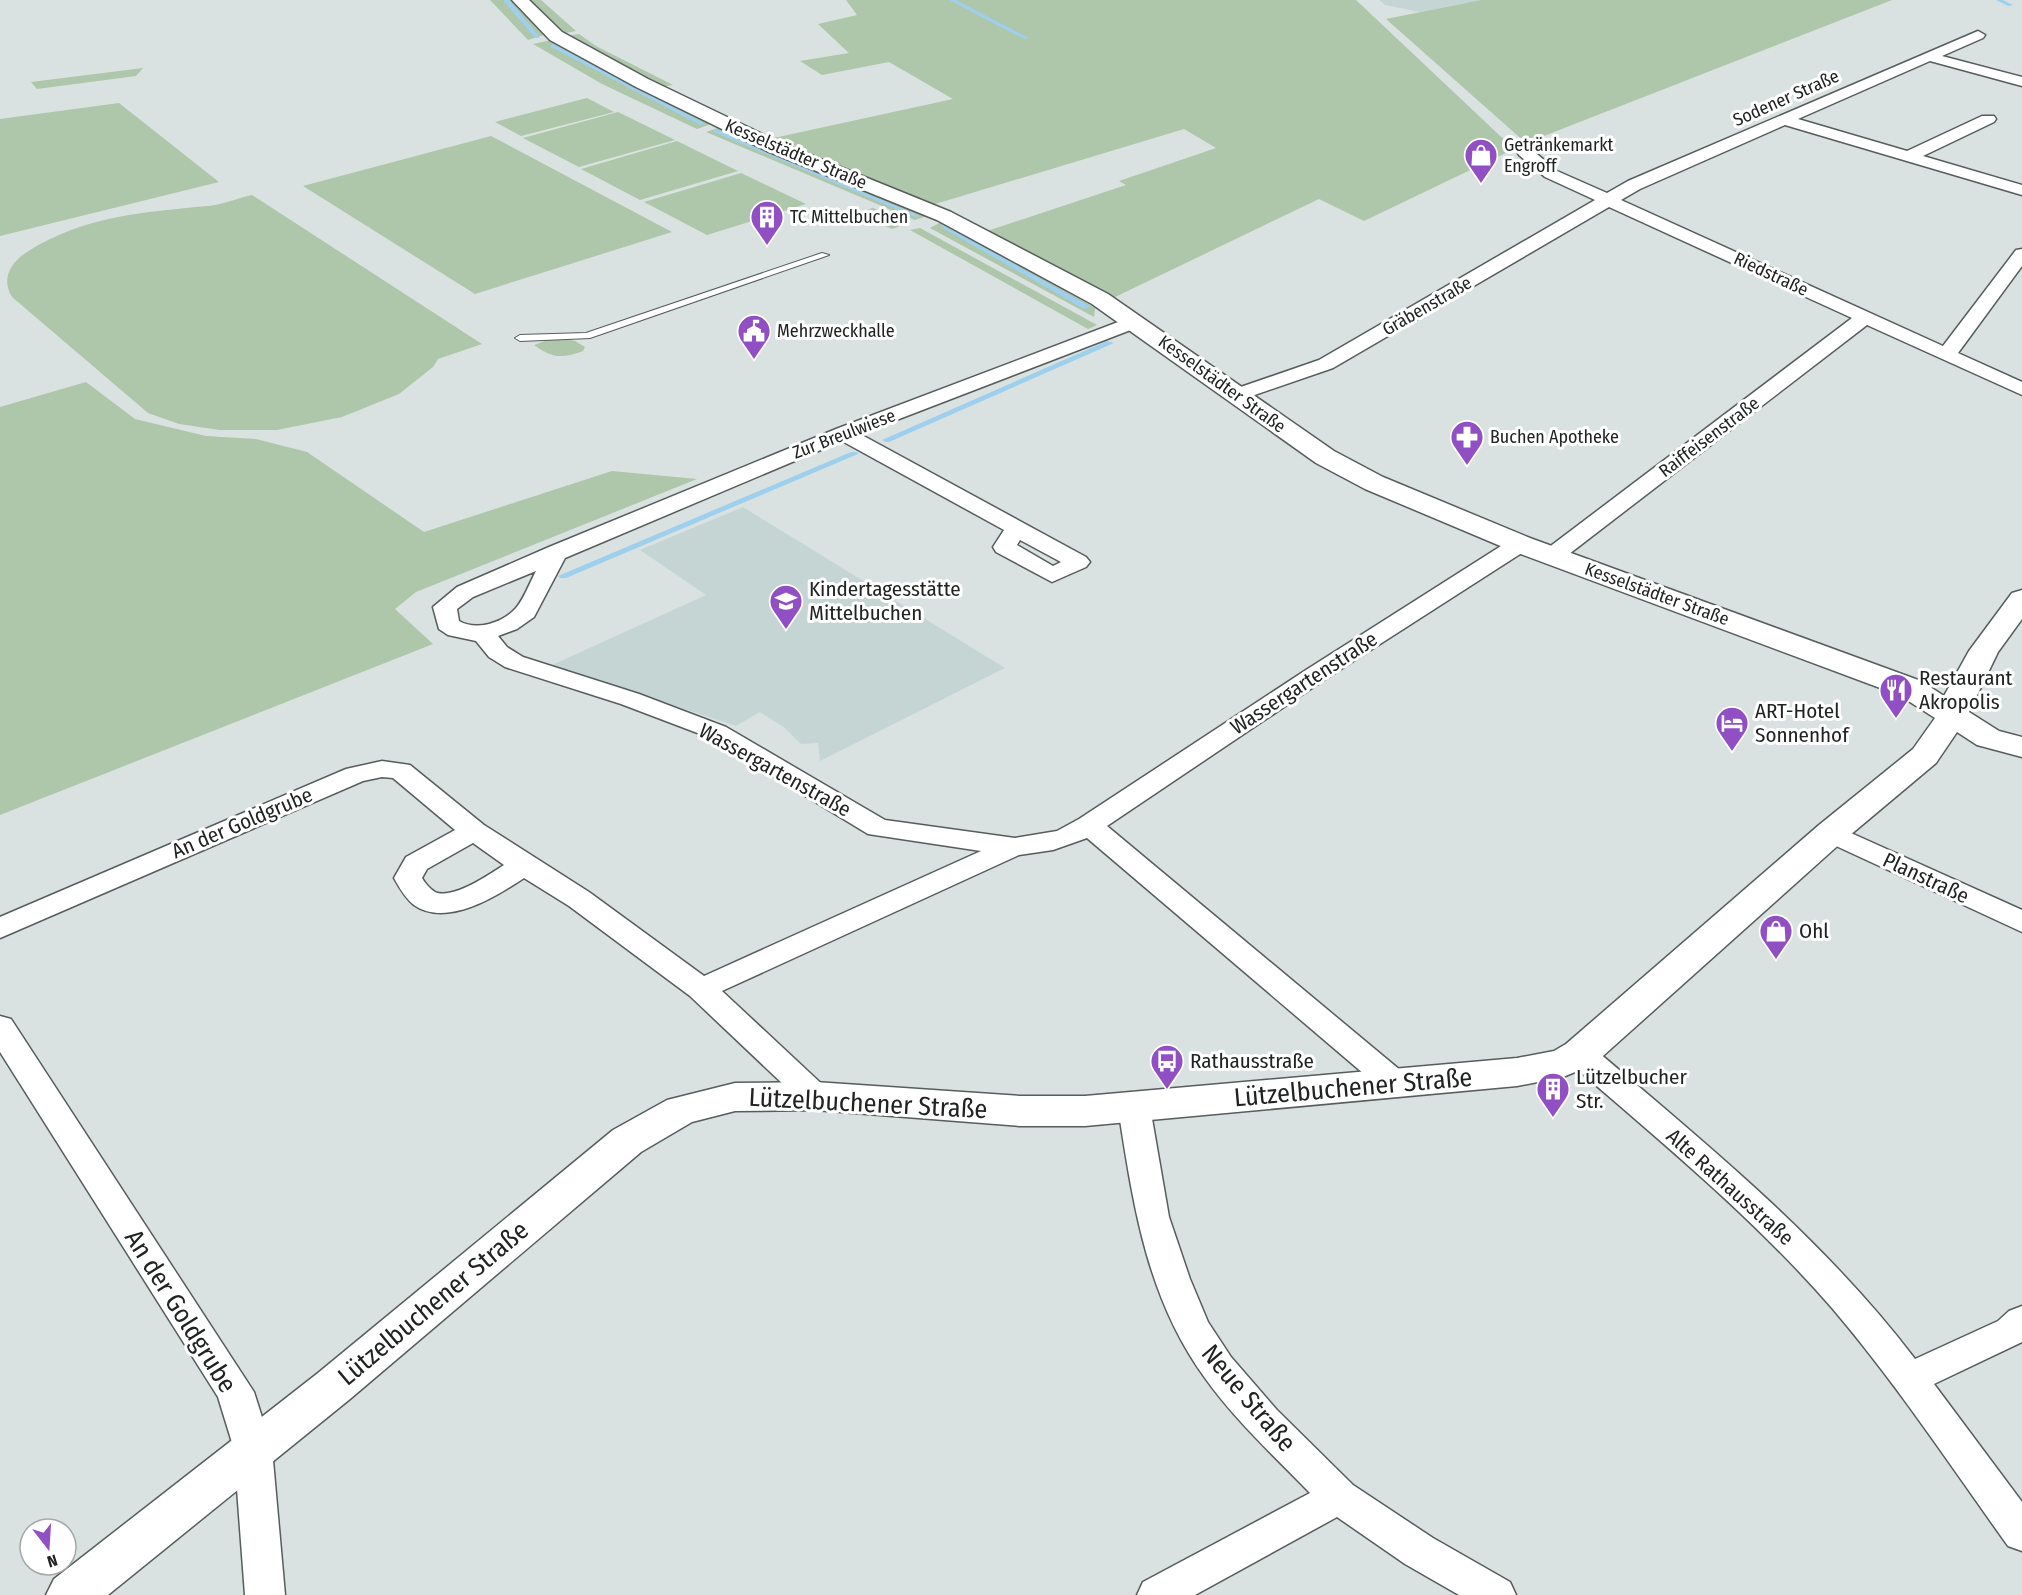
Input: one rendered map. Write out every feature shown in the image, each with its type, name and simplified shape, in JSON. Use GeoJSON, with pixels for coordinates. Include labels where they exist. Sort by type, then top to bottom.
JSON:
{"type":"FeatureCollection","features":[{"type":"Feature","properties":{"kind":"main road","name":"Kesselstädter Straße"},"geometry":{"type":"LineString","coordinates":[[520,0],[556,36],[600,62],[774,147],[954,221],[1042,266],[1134,322],[1325,457],[1374,483],[1520,544],[1910,688],[1988,738],[2022,747]]}},
{"type":"Feature","properties":{"kind":"main road"},"geometry":{"type":"LineString","coordinates":[[1580,1054],[1831,833],[1925,756],[1952,715],[1966,682],[1984,651],[2022,599]]}},
{"type":"Feature","properties":{"kind":"main road","name":"Lützelbuchener Straße"},"geometry":{"type":"LineString","coordinates":[[71,1595],[334,1386],[627,1141],[681,1110],[735,1097],[815,1096],[1020,1111],[1085,1111],[1544,1069],[1580,1054]]}},
{"type":"Feature","properties":{"kind":"street","name":"Sodener Straße"},"geometry":{"type":"LineString","coordinates":[[1611,200],[1634,185],[1978,35]]}},
{"type":"Feature","properties":{"kind":"street"},"geometry":{"type":"LineString","coordinates":[[1930,57],[2022,82]]}},
{"type":"Feature","properties":{"kind":"street"},"geometry":{"type":"LineString","coordinates":[[1908,157],[1988,119]]}},
{"type":"Feature","properties":{"kind":"street"},"geometry":{"type":"LineString","coordinates":[[1784,120],[2022,190]]}},
{"type":"Feature","properties":{"kind":"street","name":"Riedstraße"},"geometry":{"type":"LineString","coordinates":[[1525,152],[1551,174],[2022,389]]}},
{"type":"Feature","properties":{"kind":"street","name":"Gräbenstraße"},"geometry":{"type":"LineString","coordinates":[[1236,395],[1326,364],[1611,200]]}},
{"type":"Feature","properties":{"kind":"street"},"geometry":{"type":"LineString","coordinates":[[1947,354],[2022,254]]}},
{"type":"Feature","properties":{"kind":"street","name":"Raiffeisenstraße"},"geometry":{"type":"LineString","coordinates":[[1552,556],[1866,317]]}},
{"type":"Feature","properties":{"kind":"street","name":"Zur Breulwiese"},"geometry":{"type":"LineString","coordinates":[[557,552],[526,612],[509,624],[467,634],[456,631],[448,624],[445,607],[465,592],[557,552],[843,434],[1134,322]]}},
{"type":"Feature","properties":{"kind":"street"},"geometry":{"type":"LineString","coordinates":[[843,434],[1016,529]]}},
{"type":"Feature","properties":{"kind":"street","name":"Wassergartenstraße"},"geometry":{"type":"LineString","coordinates":[[482,632],[498,652],[514,662],[630,699],[717,732],[878,828],[1015,847],[1043,844],[1067,837],[1089,825],[1305,681],[1520,544]]}},
{"type":"Feature","properties":{"kind":"street","name":"An der Goldgrube"},"geometry":{"type":"LineString","coordinates":[[0,928],[355,775],[382,769],[401,771],[474,831],[524,866],[579,899],[701,989]]}},
{"type":"Feature","properties":{"kind":"street"},"geometry":{"type":"LineString","coordinates":[[1089,825],[1395,1083]]}},
{"type":"Feature","properties":{"kind":"street"},"geometry":{"type":"LineString","coordinates":[[474,831],[416,863],[408,878],[416,891],[429,901],[454,900],[483,890],[524,866]]}},
{"type":"Feature","properties":{"kind":"street","name":"Planstraße"},"geometry":{"type":"LineString","coordinates":[[1831,833],[2022,922]]}},
{"type":"Feature","properties":{"kind":"street","name":"Wassergartenstraße"},"geometry":{"type":"LineString","coordinates":[[701,989],[1015,847]]}},
{"type":"Feature","properties":{"kind":"street"},"geometry":{"type":"LineString","coordinates":[[701,989],[815,1096]]}},
{"type":"Feature","properties":{"kind":"street","name":"An der Goldgrube"},"geometry":{"type":"LineString","coordinates":[[0,1027],[235,1392],[253,1449],[265,1595]]}},
{"type":"Feature","properties":{"kind":"street","name":"Alte Rathausstraße"},"geometry":{"type":"LineString","coordinates":[[1580,1054],[1769,1221],[1817,1268],[1908,1379],[2022,1533]]}},
{"type":"Feature","properties":{"kind":"street","name":"Neue Straße"},"geometry":{"type":"LineString","coordinates":[[1134,1107],[1152,1216],[1172,1279],[1193,1329],[1218,1368],[1264,1421],[1340,1497],[1419,1551],[1496,1595]]}},
{"type":"Feature","properties":{"kind":"street"},"geometry":{"type":"LineString","coordinates":[[1908,1379],[2011,1331],[2022,1321]]}},
{"type":"Feature","properties":{"kind":"street"},"geometry":{"type":"LineString","coordinates":[[1157,1595],[1340,1497]]}},
{"type":"Feature","properties":{"kind":"lane"},"geometry":{"type":"LineString","coordinates":[[520,338],[587,336],[825,255]]}},
{"type":"Feature","properties":{"kind":"shaded area"},"geometry":{"type":"Polygon","coordinates":[[[1379,0],[1481,0],[1420,12],[1385,5],[1379,0]]]}},
{"type":"Feature","properties":{"kind":"shaded area","name":"Kindertagesstätte Mittelbuchen"},"geometry":{"type":"Polygon","coordinates":[[[743,507],[1005,668],[820,761],[818,743],[801,744],[785,728],[760,712],[736,726],[552,665],[706,595],[640,550],[743,507]]]}},
{"type":"Feature","properties":{"kind":"green space"},"geometry":{"type":"Polygon","coordinates":[[[490,0],[512,0],[544,35],[528,40],[490,0]]]}},
{"type":"Feature","properties":{"kind":"green space"},"geometry":{"type":"Polygon","coordinates":[[[527,0],[541,0],[576,31],[560,34],[527,0]]]}},
{"type":"Feature","properties":{"kind":"green space"},"geometry":{"type":"Polygon","coordinates":[[[846,0],[1356,0],[1514,149],[1364,221],[1319,199],[1113,298],[987,231],[1126,185],[1119,181],[1216,148],[1184,129],[932,205],[769,139],[953,99],[889,62],[822,75],[800,61],[849,53],[818,24],[857,15],[846,0]]]}},
{"type":"Feature","properties":{"kind":"green space"},"geometry":{"type":"Polygon","coordinates":[[[1481,0],[1892,0],[1526,143],[1386,19],[1481,0]]]}},
{"type":"Feature","properties":{"kind":"green space"},"geometry":{"type":"Polygon","coordinates":[[[579,34],[596,46],[673,85],[661,87],[565,36],[579,34]]]}},
{"type":"Feature","properties":{"kind":"green space"},"geometry":{"type":"Polygon","coordinates":[[[552,40],[632,85],[711,124],[697,129],[602,84],[533,44],[552,40]]]}},
{"type":"Feature","properties":{"kind":"green space"},"geometry":{"type":"Polygon","coordinates":[[[143,68],[136,76],[37,89],[31,82],[143,68]]]}},
{"type":"Feature","properties":{"kind":"green space"},"geometry":{"type":"Polygon","coordinates":[[[587,98],[614,112],[521,136],[495,122],[587,98]]]}},
{"type":"Feature","properties":{"kind":"green space"},"geometry":{"type":"Polygon","coordinates":[[[119,103],[219,182],[0,236],[0,119],[119,103]]]}},
{"type":"Feature","properties":{"kind":"green space"},"geometry":{"type":"Polygon","coordinates":[[[618,112],[675,140],[579,167],[523,138],[618,112]]]}},
{"type":"Feature","properties":{"kind":"green space"},"geometry":{"type":"Polygon","coordinates":[[[721,127],[930,215],[915,220],[706,132],[721,127]]]}},
{"type":"Feature","properties":{"kind":"green space"},"geometry":{"type":"Polygon","coordinates":[[[491,136],[672,232],[475,294],[303,186],[491,136]]]}},
{"type":"Feature","properties":{"kind":"green space"},"geometry":{"type":"Polygon","coordinates":[[[677,141],[738,171],[640,200],[581,169],[677,141]]]}},
{"type":"Feature","properties":{"kind":"green space"},"geometry":{"type":"Polygon","coordinates":[[[741,173],[806,204],[707,235],[644,202],[741,173]]]}},
{"type":"Feature","properties":{"kind":"green space"},"geometry":{"type":"Polygon","coordinates":[[[252,195],[482,344],[438,359],[433,367],[399,394],[342,417],[277,430],[220,430],[179,424],[148,413],[12,297],[9,290],[7,278],[9,272],[21,256],[70,230],[114,218],[213,205],[252,195]]]}},
{"type":"Feature","properties":{"kind":"green space"},"geometry":{"type":"Polygon","coordinates":[[[873,208],[909,223],[892,229],[858,213],[873,208]]]}},
{"type":"Feature","properties":{"kind":"green space"},"geometry":{"type":"Polygon","coordinates":[[[943,221],[1095,308],[1094,317],[930,228],[943,221]]]}},
{"type":"Feature","properties":{"kind":"green space"},"geometry":{"type":"Polygon","coordinates":[[[920,228],[1097,325],[1088,329],[910,230],[920,228]]]}},
{"type":"Feature","properties":{"kind":"green space"},"geometry":{"type":"Polygon","coordinates":[[[556,337],[575,341],[585,347],[583,351],[576,354],[557,356],[546,353],[534,345],[556,337]]]}},
{"type":"Feature","properties":{"kind":"green space"},"geometry":{"type":"Polygon","coordinates":[[[86,382],[135,419],[206,436],[256,439],[307,452],[424,532],[612,471],[697,479],[416,592],[395,609],[433,644],[0,815],[0,407],[86,382]]]}},
{"type":"Feature","properties":{"kind":"waterway"},"geometry":{"type":"LineString","coordinates":[[506,0],[537,37]]}},
{"type":"Feature","properties":{"kind":"waterway"},"geometry":{"type":"LineString","coordinates":[[952,0],[1026,38]]}},
{"type":"Feature","properties":{"kind":"waterway"},"geometry":{"type":"LineString","coordinates":[[1999,0],[2010,5]]}},
{"type":"Feature","properties":{"kind":"waterway"},"geometry":{"type":"LineString","coordinates":[[553,46],[702,124]]}},
{"type":"Feature","properties":{"kind":"waterway"},"geometry":{"type":"LineString","coordinates":[[716,131],[917,216]]}},
{"type":"Feature","properties":{"kind":"waterway"},"geometry":{"type":"LineString","coordinates":[[943,226],[1087,307]]}},
{"type":"Feature","properties":{"kind":"waterway"},"geometry":{"type":"LineString","coordinates":[[886,440],[1110,343]]}},
{"type":"Feature","properties":{"kind":"waterway"},"geometry":{"type":"LineString","coordinates":[[563,576],[854,454]]}},
{"type":"Feature","properties":{"kind":"place","name":"Getränkemarkt Engroff"},"geometry":{"type":"Point","coordinates":[1481,184]}},
{"type":"Feature","properties":{"kind":"place","name":"TC Mittelbuchen"},"geometry":{"type":"Point","coordinates":[767,246]}},
{"type":"Feature","properties":{"kind":"place","name":"Mehrzweckhalle"},"geometry":{"type":"Point","coordinates":[754,360]}},
{"type":"Feature","properties":{"kind":"place","name":"Buchen Apotheke"},"geometry":{"type":"Point","coordinates":[1467,466]}},
{"type":"Feature","properties":{"kind":"place","name":"Kindertagesstätte Mittelbuchen"},"geometry":{"type":"Point","coordinates":[786,630]}},
{"type":"Feature","properties":{"kind":"place","name":"Restaurant Akropolis"},"geometry":{"type":"Point","coordinates":[1896,719]}},
{"type":"Feature","properties":{"kind":"place","name":"ART-Hotel Sonnenhof"},"geometry":{"type":"Point","coordinates":[1732,752]}},
{"type":"Feature","properties":{"kind":"place","name":"Ohl"},"geometry":{"type":"Point","coordinates":[1776,960]}},
{"type":"Feature","properties":{"kind":"place","name":"Rathausstraße"},"geometry":{"type":"Point","coordinates":[1167,1090]}},
{"type":"Feature","properties":{"kind":"place","name":"Lützelbucher Str."},"geometry":{"type":"Point","coordinates":[1553,1118]}}]}
